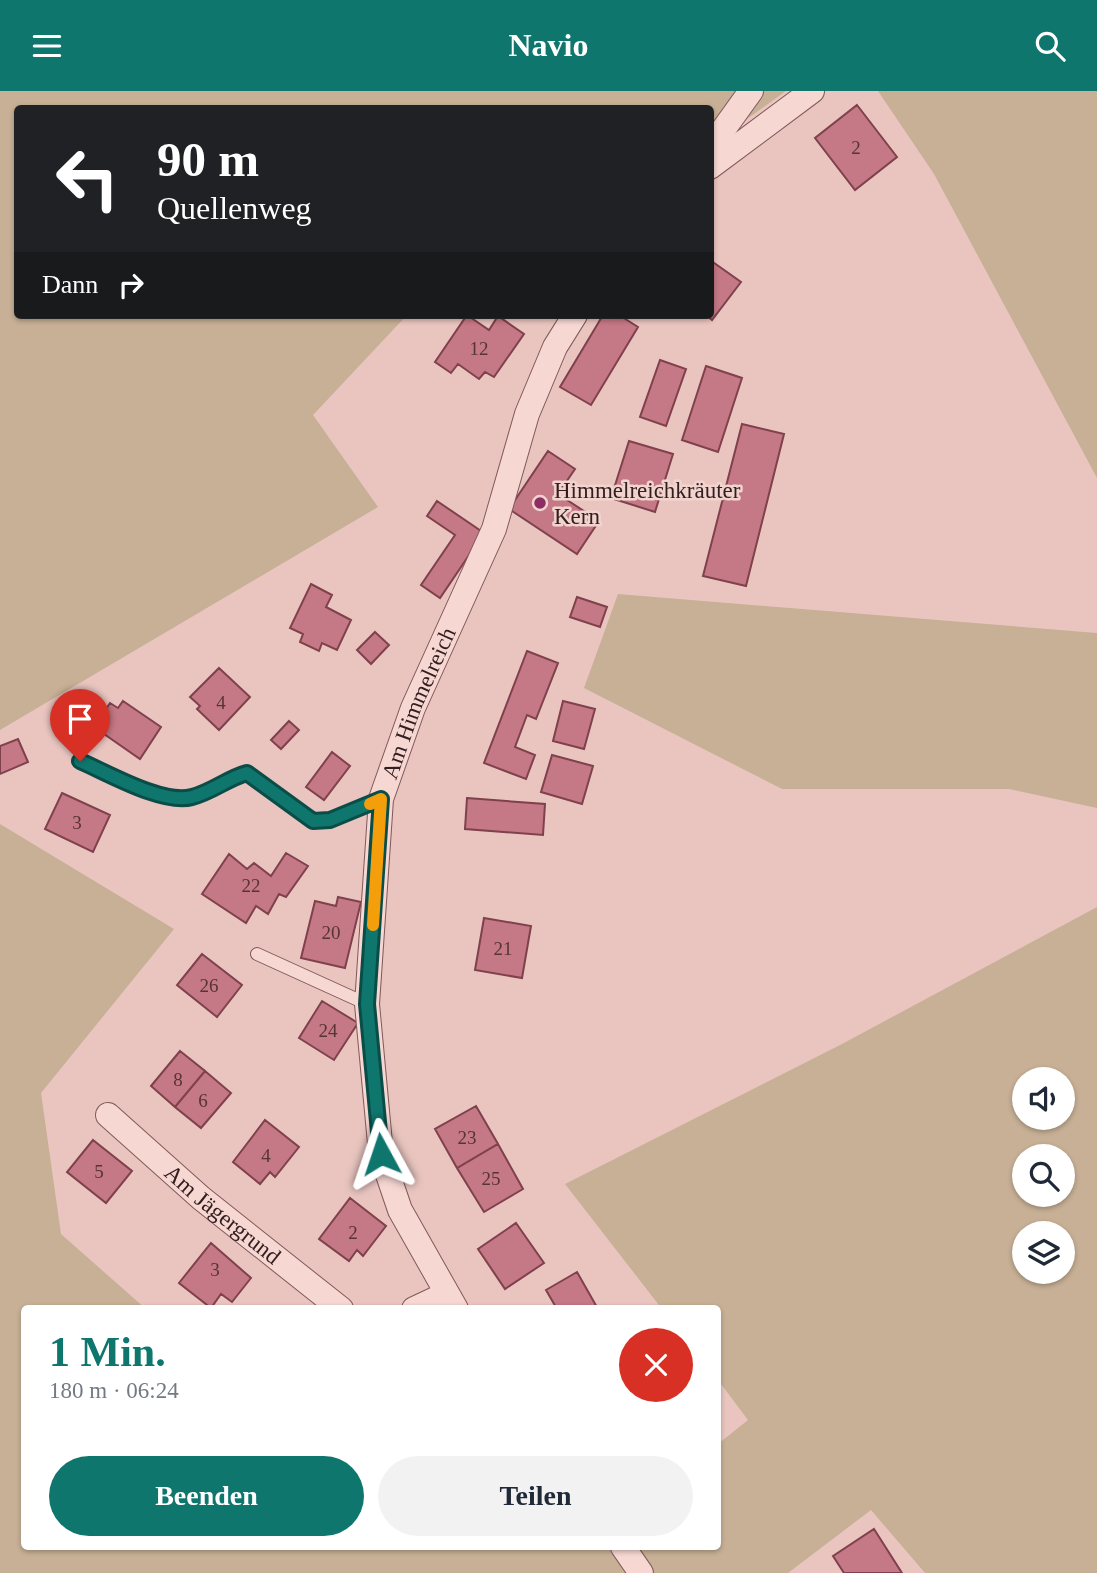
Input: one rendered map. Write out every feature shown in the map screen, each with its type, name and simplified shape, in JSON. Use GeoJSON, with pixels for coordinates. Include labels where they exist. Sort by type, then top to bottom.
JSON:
{"type":"FeatureCollection","features":[{"type":"Feature","properties":{"kind":"street"},"geometry":{"type":"LineString","coordinates":[[714,142],[751,91]]}},
{"type":"Feature","properties":{"kind":"street"},"geometry":{"type":"LineString","coordinates":[[714,164],[812,91]]}},
{"type":"Feature","properties":{"kind":"street","name":"Am Himmelreich"},"geometry":{"type":"LineString","coordinates":[[451,1302],[400,1210],[381,1154],[367,1004],[381,799],[413,708],[494,529],[527,414],[555,347],[572,319]]}},
{"type":"Feature","properties":{"kind":"street","name":"Am Jägergrund"},"geometry":{"type":"LineString","coordinates":[[108,1115],[201,1198],[336,1305]]}},
{"type":"Feature","properties":{"kind":"street"},"geometry":{"type":"LineString","coordinates":[[625,1550],[641,1573]]}},
{"type":"Feature","properties":{"kind":"lane"},"geometry":{"type":"LineString","coordinates":[[80,761],[169,798],[193,797],[247,773],[313,821],[330,820],[381,799]]}},
{"type":"Feature","properties":{"kind":"lane"},"geometry":{"type":"LineString","coordinates":[[257,954],[367,1004]]}},
{"type":"Feature","properties":{"kind":"shaded area"},"geometry":{"type":"Polygon","coordinates":[[[0,91],[786,91],[714,143],[714,105],[14,105],[14,319],[403,319],[313,415],[378,507],[0,730],[0,91]]]}},
{"type":"Feature","properties":{"kind":"shaded area"},"geometry":{"type":"Polygon","coordinates":[[[878,91],[1097,91],[1097,478],[934,174],[878,91]]]}},
{"type":"Feature","properties":{"kind":"shaded area"},"geometry":{"type":"Polygon","coordinates":[[[618,594],[1097,633],[1097,808],[1009,789],[782,789],[584,688],[618,594]]]}},
{"type":"Feature","properties":{"kind":"shaded area"},"geometry":{"type":"Polygon","coordinates":[[[0,824],[174,929],[41,1093],[61,1234],[141,1305],[21,1305],[21,1550],[721,1550],[721,1442],[748,1420],[721,1384],[721,1305],[659,1305],[565,1184],[842,1044],[1097,907],[1097,1573],[925,1573],[871,1510],[788,1573],[0,1573],[0,824]]]}},
{"type":"Feature","properties":{"kind":"building"},"geometry":{"type":"Polygon","coordinates":[[[857,105],[897,157],[855,190],[815,138],[857,105]]]}},
{"type":"Feature","properties":{"kind":"building"},"geometry":{"type":"Polygon","coordinates":[[[714,263],[741,282],[714,317],[714,263]]]}},
{"type":"Feature","properties":{"kind":"building"},"geometry":{"type":"Polygon","coordinates":[[[464,319],[473,319],[489,330],[496,319],[502,319],[524,334],[494,377],[485,372],[479,379],[458,364],[451,373],[435,362],[464,319]]]}},
{"type":"Feature","properties":{"kind":"building"},"geometry":{"type":"Polygon","coordinates":[[[601,319],[625,319],[638,327],[591,405],[560,387],[601,319]]]}},
{"type":"Feature","properties":{"kind":"building"},"geometry":{"type":"Polygon","coordinates":[[[660,360],[686,369],[666,426],[640,417],[660,360]]]}},
{"type":"Feature","properties":{"kind":"building"},"geometry":{"type":"Polygon","coordinates":[[[706,366],[742,378],[718,452],[682,440],[706,366]]]}},
{"type":"Feature","properties":{"kind":"building"},"geometry":{"type":"Polygon","coordinates":[[[742,424],[784,434],[746,586],[703,576],[742,424]]]}},
{"type":"Feature","properties":{"kind":"building"},"geometry":{"type":"Polygon","coordinates":[[[629,441],[673,454],[655,512],[611,498],[629,441]]]}},
{"type":"Feature","properties":{"kind":"building"},"geometry":{"type":"Polygon","coordinates":[[[548,451],[575,469],[558,494],[599,521],[577,554],[509,509],[548,451]]]}},
{"type":"Feature","properties":{"kind":"building"},"geometry":{"type":"Polygon","coordinates":[[[437,501],[484,533],[440,598],[421,585],[455,535],[427,516],[437,501]]]}},
{"type":"Feature","properties":{"kind":"building"},"geometry":{"type":"Polygon","coordinates":[[[311,584],[332,595],[326,607],[351,620],[337,650],[322,643],[319,651],[300,642],[303,634],[290,628],[311,584]]]}},
{"type":"Feature","properties":{"kind":"building"},"geometry":{"type":"Polygon","coordinates":[[[577,597],[607,607],[600,627],[570,617],[577,597]]]}},
{"type":"Feature","properties":{"kind":"building"},"geometry":{"type":"Polygon","coordinates":[[[375,632],[389,645],[371,664],[357,650],[375,632]]]}},
{"type":"Feature","properties":{"kind":"building"},"geometry":{"type":"Polygon","coordinates":[[[527,651],[558,663],[536,719],[527,715],[515,747],[535,755],[526,779],[484,763],[527,651]]]}},
{"type":"Feature","properties":{"kind":"building"},"geometry":{"type":"Polygon","coordinates":[[[219,668],[250,697],[219,730],[197,709],[200,706],[190,697],[219,668]]]}},
{"type":"Feature","properties":{"kind":"building"},"geometry":{"type":"Polygon","coordinates":[[[123,701],[161,727],[140,759],[94,727],[110,703],[118,708],[123,701]]]}},
{"type":"Feature","properties":{"kind":"building"},"geometry":{"type":"Polygon","coordinates":[[[563,701],[595,709],[584,749],[553,741],[563,701]]]}},
{"type":"Feature","properties":{"kind":"building"},"geometry":{"type":"Polygon","coordinates":[[[289,721],[299,730],[281,749],[271,740],[289,721]]]}},
{"type":"Feature","properties":{"kind":"building"},"geometry":{"type":"Polygon","coordinates":[[[18,739],[28,762],[0,774],[0,746],[18,739]]]}},
{"type":"Feature","properties":{"kind":"building"},"geometry":{"type":"Polygon","coordinates":[[[332,752],[350,766],[324,800],[306,787],[332,752]]]}},
{"type":"Feature","properties":{"kind":"building"},"geometry":{"type":"Polygon","coordinates":[[[552,755],[593,766],[582,804],[541,792],[552,755]]]}},
{"type":"Feature","properties":{"kind":"building"},"geometry":{"type":"Polygon","coordinates":[[[62,793],[110,815],[93,852],[45,829],[62,793]]]}},
{"type":"Feature","properties":{"kind":"building"},"geometry":{"type":"Polygon","coordinates":[[[467,798],[545,804],[543,835],[465,829],[467,798]]]}},
{"type":"Feature","properties":{"kind":"building"},"geometry":{"type":"Polygon","coordinates":[[[286,853],[308,866],[286,897],[279,894],[268,914],[256,906],[246,923],[202,894],[229,854],[247,869],[254,863],[271,876],[286,853]]]}},
{"type":"Feature","properties":{"kind":"building"},"geometry":{"type":"Polygon","coordinates":[[[338,897],[361,902],[345,968],[301,958],[315,901],[336,906],[338,897]]]}},
{"type":"Feature","properties":{"kind":"building"},"geometry":{"type":"Polygon","coordinates":[[[484,918],[531,926],[522,978],[475,970],[484,918]]]}},
{"type":"Feature","properties":{"kind":"building"},"geometry":{"type":"Polygon","coordinates":[[[202,954],[242,985],[217,1017],[177,985],[202,954]]]}},
{"type":"Feature","properties":{"kind":"building"},"geometry":{"type":"Polygon","coordinates":[[[322,1001],[358,1023],[334,1060],[299,1038],[322,1001]]]}},
{"type":"Feature","properties":{"kind":"building"},"geometry":{"type":"Polygon","coordinates":[[[180,1051],[205,1071],[175,1107],[151,1086],[180,1051]]]}},
{"type":"Feature","properties":{"kind":"building"},"geometry":{"type":"Polygon","coordinates":[[[205,1071],[231,1093],[201,1128],[175,1107],[205,1071]]]}},
{"type":"Feature","properties":{"kind":"building"},"geometry":{"type":"Polygon","coordinates":[[[476,1106],[498,1144],[457,1168],[435,1129],[476,1106]]]}},
{"type":"Feature","properties":{"kind":"building"},"geometry":{"type":"Polygon","coordinates":[[[265,1120],[299,1147],[275,1177],[270,1172],[260,1184],[233,1162],[265,1120]]]}},
{"type":"Feature","properties":{"kind":"building"},"geometry":{"type":"Polygon","coordinates":[[[93,1140],[132,1171],[106,1203],[67,1172],[93,1140]]]}},
{"type":"Feature","properties":{"kind":"building"},"geometry":{"type":"Polygon","coordinates":[[[498,1144],[523,1189],[484,1212],[457,1168],[498,1144]]]}},
{"type":"Feature","properties":{"kind":"building"},"geometry":{"type":"Polygon","coordinates":[[[350,1198],[386,1226],[363,1256],[357,1250],[349,1261],[319,1239],[350,1198]]]}},
{"type":"Feature","properties":{"kind":"building"},"geometry":{"type":"Polygon","coordinates":[[[516,1223],[544,1263],[505,1289],[478,1249],[516,1223]]]}},
{"type":"Feature","properties":{"kind":"building"},"geometry":{"type":"Polygon","coordinates":[[[211,1243],[251,1278],[232,1302],[221,1294],[213,1305],[207,1305],[179,1283],[211,1243]]]}},
{"type":"Feature","properties":{"kind":"building"},"geometry":{"type":"Polygon","coordinates":[[[577,1272],[596,1305],[555,1305],[546,1290],[577,1272]]]}},
{"type":"Feature","properties":{"kind":"building"},"geometry":{"type":"Polygon","coordinates":[[[874,1529],[902,1573],[844,1573],[833,1556],[874,1529]]]}},
{"type":"Feature","properties":{"kind":"slow traffic"},"geometry":{"type":"LineString","coordinates":[[370,804],[381,799],[373,925]]}},
{"type":"Feature","properties":{"kind":"place","name":"Himmelreichkräuter Kern"},"geometry":{"type":"Point","coordinates":[540,503]}},
{"type":"Feature","properties":{"kind":"route"},"geometry":{"type":"LineString","coordinates":[[80,761],[169,798],[193,797],[247,773],[313,821],[330,820],[381,799],[367,1004],[381,1154]]}}]}
